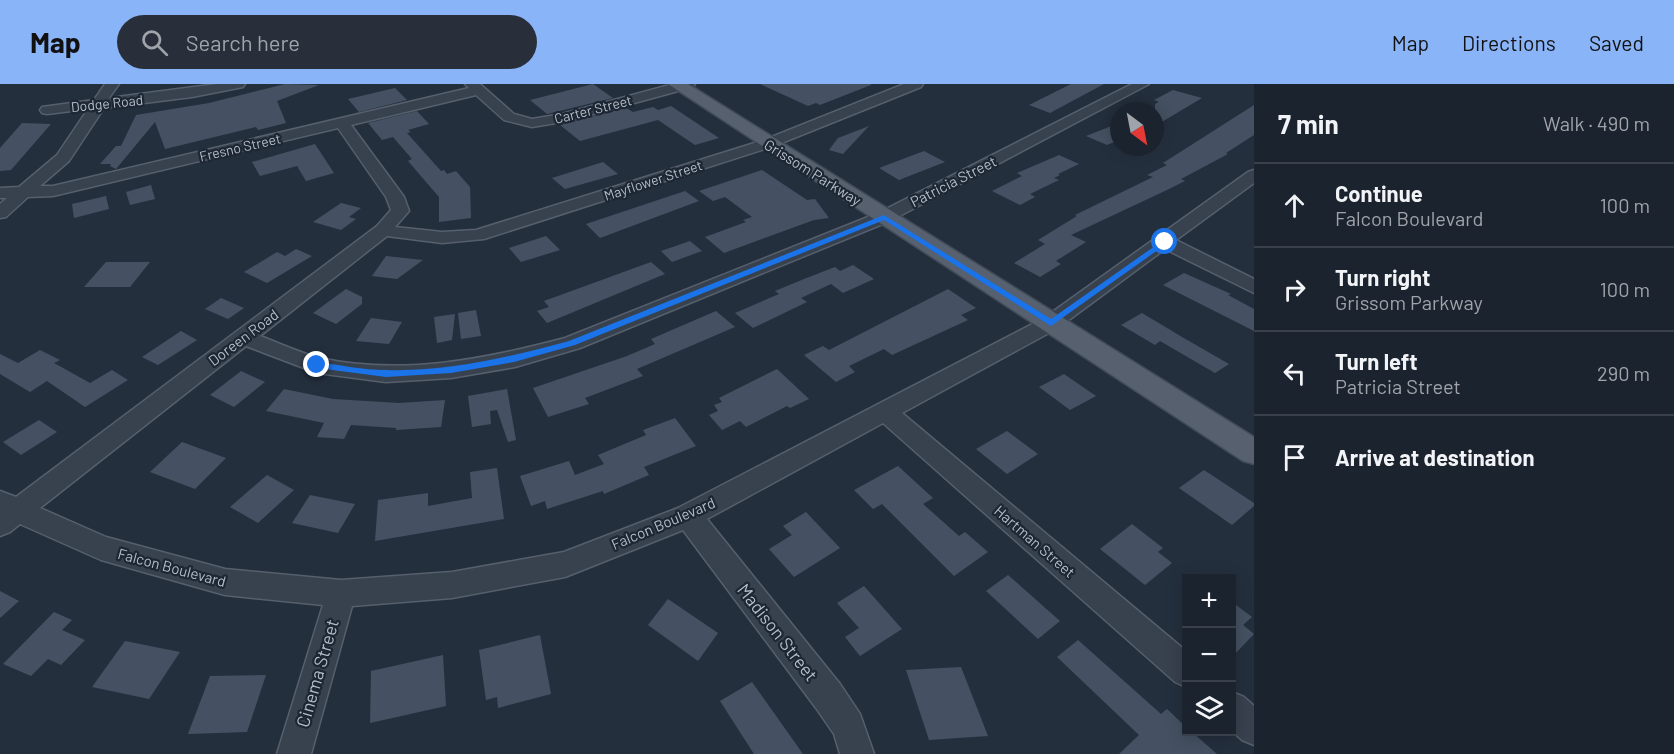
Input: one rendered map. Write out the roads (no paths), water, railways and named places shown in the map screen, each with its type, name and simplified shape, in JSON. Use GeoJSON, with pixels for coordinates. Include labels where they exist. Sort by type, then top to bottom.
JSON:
{"type":"FeatureCollection","features":[{"type":"Feature","properties":{"kind":"main road","name":"Grissom Parkway"},"geometry":{"type":"LineString","coordinates":[[681,85],[1254,452]]}},
{"type":"Feature","properties":{"kind":"street"},"geometry":{"type":"LineString","coordinates":[[0,213],[63,158],[112,84]]}},
{"type":"Feature","properties":{"kind":"street","name":"Dodge Road"},"geometry":{"type":"LineString","coordinates":[[47,110],[192,93],[238,84]]}},
{"type":"Feature","properties":{"kind":"street","name":"Mayflower Street"},"geometry":{"type":"LineString","coordinates":[[383,230],[427,239],[451,240],[478,235],[769,143],[916,84]]}},
{"type":"Feature","properties":{"kind":"street","name":"Patricia Street"},"geometry":{"type":"LineString","coordinates":[[242,337],[317,365],[386,374],[451,370],[514,359],[572,343],[884,217],[1142,84]]}},
{"type":"Feature","properties":{"kind":"street","name":"Carter Street"},"geometry":{"type":"LineString","coordinates":[[475,87],[509,117],[532,123],[563,118],[681,85]]}},
{"type":"Feature","properties":{"kind":"street","name":"Fresno Street"},"geometry":{"type":"LineString","coordinates":[[0,193],[53,191],[342,123],[475,87]]}},
{"type":"Feature","properties":{"kind":"street","name":"Doreen Road"},"geometry":{"type":"LineString","coordinates":[[5,513],[383,230],[400,211],[395,197],[342,123]]}},
{"type":"Feature","properties":{"kind":"street","name":"Falcon Boulevard"},"geometry":{"type":"LineString","coordinates":[[5,513],[101,548],[225,582],[340,593],[452,585],[565,564],[688,516],[1051,323],[1250,182]]}},
{"type":"Feature","properties":{"kind":"street"},"geometry":{"type":"LineString","coordinates":[[1165,242],[1254,287]]}},
{"type":"Feature","properties":{"kind":"street","name":"Hartman Street"},"geometry":{"type":"LineString","coordinates":[[884,411],[1182,667]]}},
{"type":"Feature","properties":{"kind":"street","name":"Madison Street"},"geometry":{"type":"LineString","coordinates":[[688,516],[828,696],[848,726],[857,754]]}},
{"type":"Feature","properties":{"kind":"street","name":"Cinema Street"},"geometry":{"type":"LineString","coordinates":[[294,754],[340,593]]}},
{"type":"Feature","properties":{"kind":"street"},"geometry":{"type":"LineString","coordinates":[[1236,712],[1254,728]]}}]}
